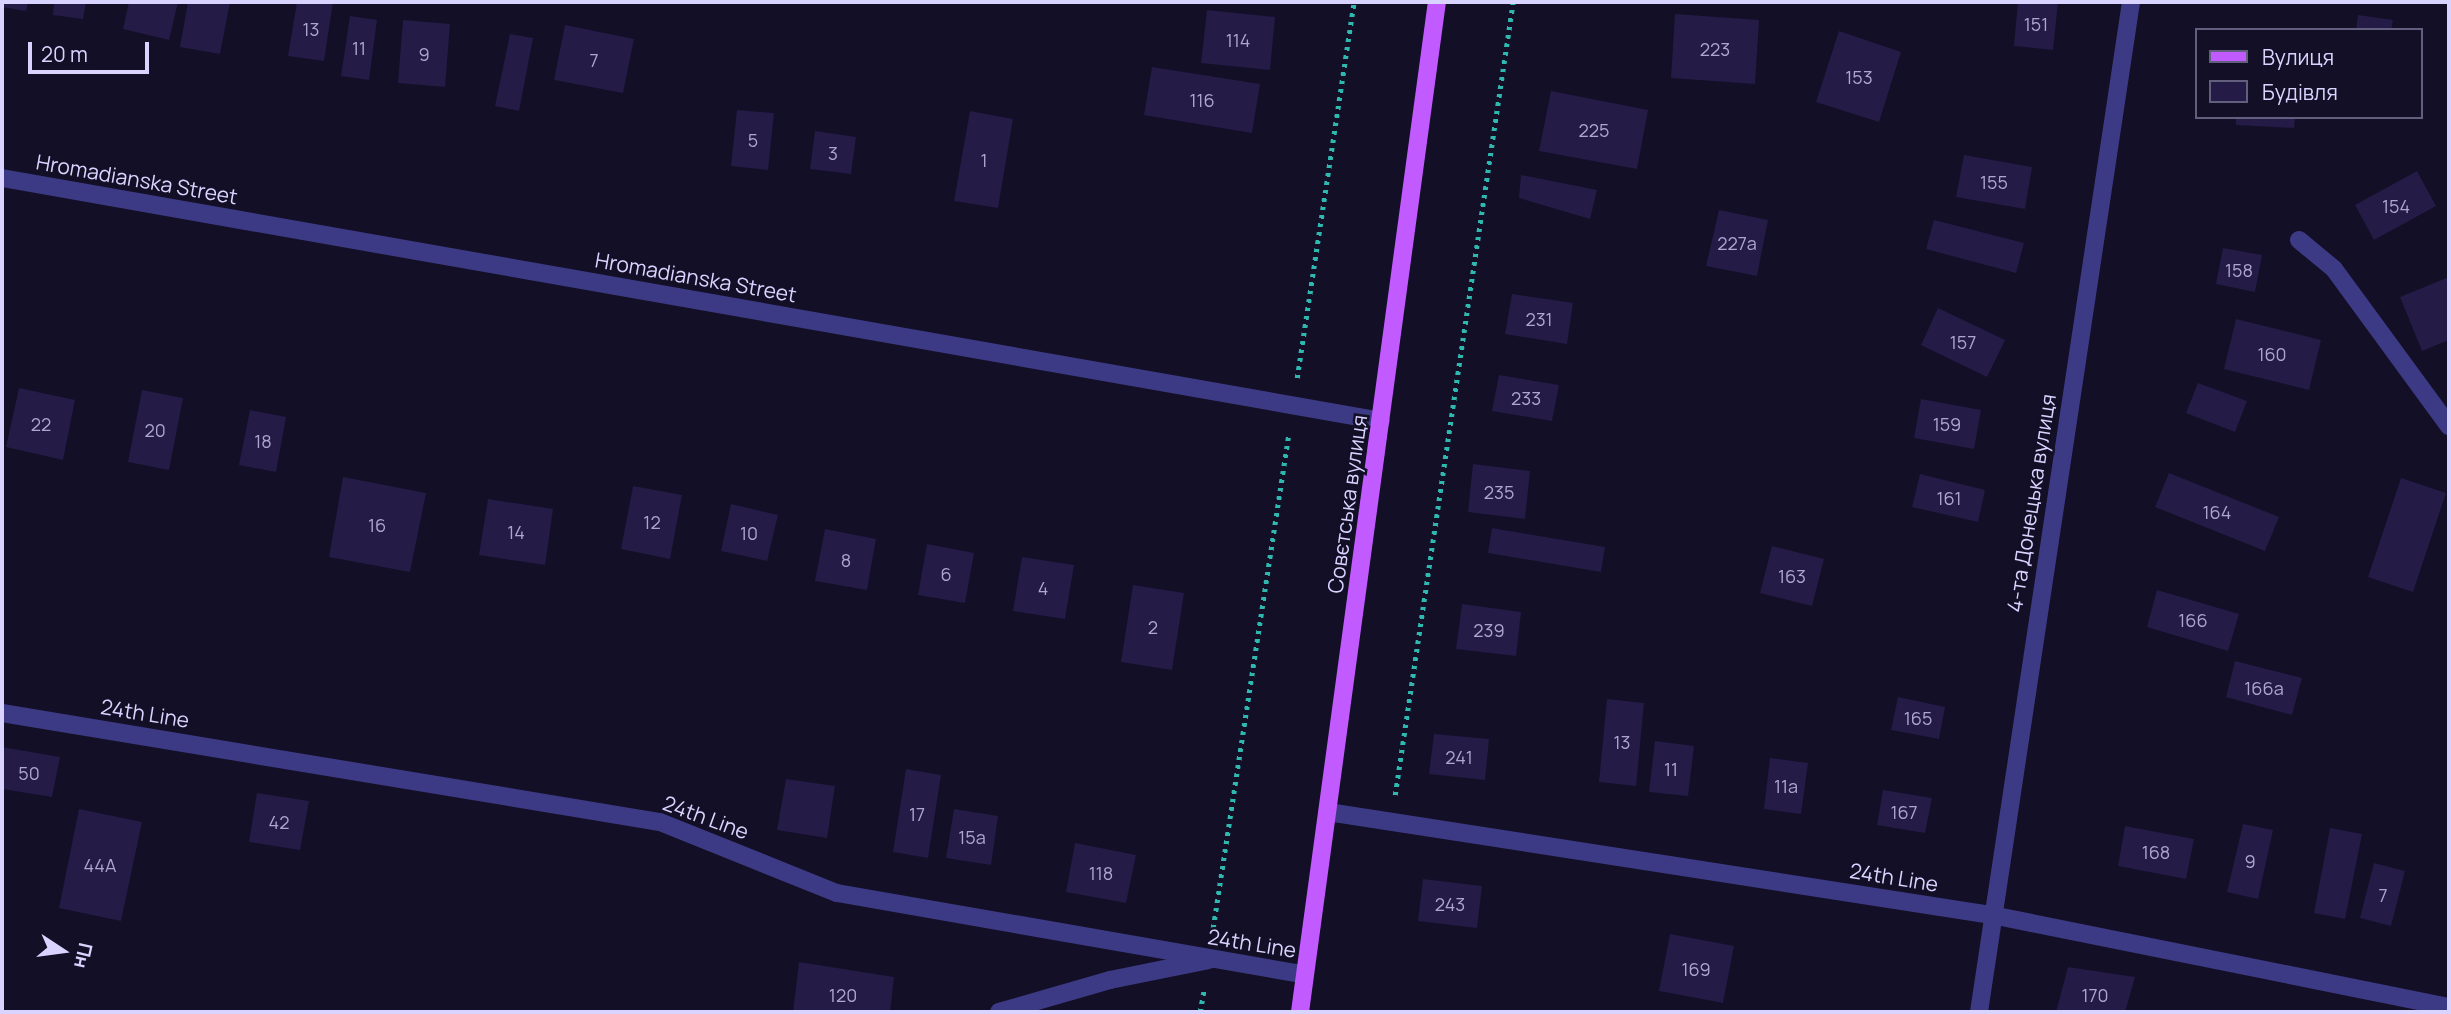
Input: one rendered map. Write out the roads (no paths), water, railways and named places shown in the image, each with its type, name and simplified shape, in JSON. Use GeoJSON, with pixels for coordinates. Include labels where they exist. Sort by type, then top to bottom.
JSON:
{"type":"FeatureCollection","features":[{"type":"Feature","properties":{"kind":"main road","name":"Совєтська вулиця"},"geometry":{"type":"LineString","coordinates":[[1300,1012],[1437,2]]}},
{"type":"Feature","properties":{"kind":"street","name":"4-та Донецька вулиця"},"geometry":{"type":"LineString","coordinates":[[1979,1012],[2131,2]]}},
{"type":"Feature","properties":{"kind":"street","name":"Hromadianska Street"},"geometry":{"type":"LineString","coordinates":[[2,178],[1381,421]]}},
{"type":"Feature","properties":{"kind":"street"},"geometry":{"type":"LineString","coordinates":[[2299,240],[2334,269],[2449,426]]}},
{"type":"Feature","properties":{"kind":"street","name":"24th Line"},"geometry":{"type":"LineString","coordinates":[[2,713],[660,822],[837,893],[1208,960],[1306,975]]}},
{"type":"Feature","properties":{"kind":"street","name":"24th Line"},"geometry":{"type":"LineString","coordinates":[[1328,812],[1992,915],[2449,1007]]}},
{"type":"Feature","properties":{"kind":"street"},"geometry":{"type":"LineString","coordinates":[[999,1012],[1110,980],[1208,960]]}}]}
